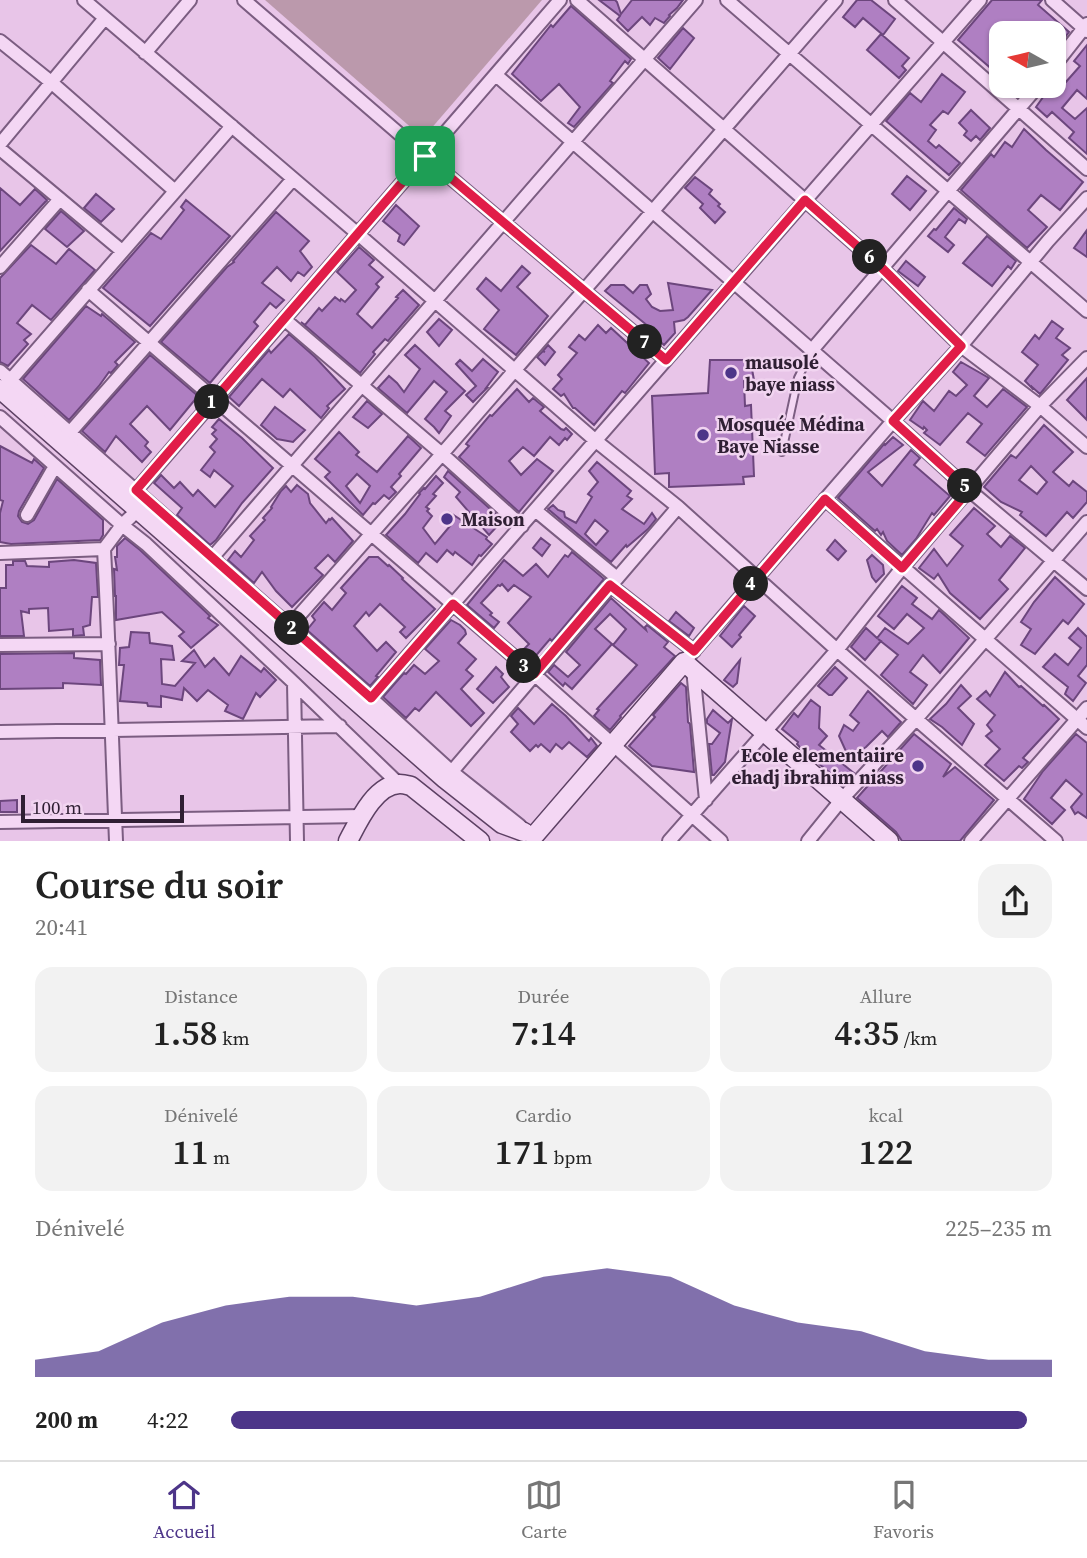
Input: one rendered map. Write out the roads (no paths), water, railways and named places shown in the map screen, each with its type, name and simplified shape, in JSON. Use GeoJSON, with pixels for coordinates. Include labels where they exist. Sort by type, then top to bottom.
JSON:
{"type":"FeatureCollection","features":[{"type":"Feature","properties":{"kind":"street"},"geometry":{"type":"LineString","coordinates":[[83,0],[596,440],[678,507],[1056,841]]}},
{"type":"Feature","properties":{"kind":"street"},"geometry":{"type":"LineString","coordinates":[[145,52],[190,0]]}},
{"type":"Feature","properties":{"kind":"street"},"geometry":{"type":"LineString","coordinates":[[244,0],[666,360]]}},
{"type":"Feature","properties":{"kind":"street"},"geometry":{"type":"LineString","coordinates":[[116,841],[104,549],[122,525],[134,500],[215,398],[560,0]]}},
{"type":"Feature","properties":{"kind":"street"},"geometry":{"type":"LineString","coordinates":[[577,0],[882,268],[961,346],[1041,406],[1087,447]]}},
{"type":"Feature","properties":{"kind":"street"},"geometry":{"type":"LineString","coordinates":[[208,563],[696,0]]}},
{"type":"Feature","properties":{"kind":"street"},"geometry":{"type":"LineString","coordinates":[[727,0],[1087,311]]}},
{"type":"Feature","properties":{"kind":"street"},"geometry":{"type":"LineString","coordinates":[[286,631],[836,0]]}},
{"type":"Feature","properties":{"kind":"street"},"geometry":{"type":"LineString","coordinates":[[895,0],[1087,169]]}},
{"type":"Feature","properties":{"kind":"street"},"geometry":{"type":"LineString","coordinates":[[368,702],[980,0]]}},
{"type":"Feature","properties":{"kind":"street"},"geometry":{"type":"LineString","coordinates":[[1052,0],[1086,28],[1066,52]]}},
{"type":"Feature","properties":{"kind":"street"},"geometry":{"type":"LineString","coordinates":[[105,18],[0,146],[122,251]]}},
{"type":"Feature","properties":{"kind":"street"},"geometry":{"type":"LineString","coordinates":[[0,41],[175,191]]}},
{"type":"Feature","properties":{"kind":"street"},"geometry":{"type":"LineString","coordinates":[[496,75],[969,490],[1087,589]]}},
{"type":"Feature","properties":{"kind":"street"},"geometry":{"type":"LineString","coordinates":[[812,350],[1028,98]]}},
{"type":"Feature","properties":{"kind":"street"},"geometry":{"type":"LineString","coordinates":[[232,126],[3,382],[134,500],[368,702],[502,824],[525,837]]}},
{"type":"Feature","properties":{"kind":"street"},"geometry":{"type":"LineString","coordinates":[[66,438],[293,178]]}},
{"type":"Feature","properties":{"kind":"street"},"geometry":{"type":"LineString","coordinates":[[525,837],[690,661],[756,577],[961,346],[1087,198]]}},
{"type":"Feature","properties":{"kind":"street"},"geometry":{"type":"LineString","coordinates":[[0,267],[60,199]]}},
{"type":"Feature","properties":{"kind":"street"},"geometry":{"type":"LineString","coordinates":[[88,290],[534,674],[693,815],[714,838]]}},
{"type":"Feature","properties":{"kind":"street"},"geometry":{"type":"LineString","coordinates":[[284,319],[522,526]]}},
{"type":"Feature","properties":{"kind":"street"},"geometry":{"type":"LineString","coordinates":[[669,841],[837,650],[902,568],[1041,406],[1087,358]]}},
{"type":"Feature","properties":{"kind":"street"},"geometry":{"type":"LineString","coordinates":[[0,417],[146,544],[399,784]]}},
{"type":"Feature","properties":{"kind":"street"},"geometry":{"type":"LineString","coordinates":[[27,515],[55,466]]}},
{"type":"Feature","properties":{"kind":"street"},"geometry":{"type":"LineString","coordinates":[[825,499],[1082,724]]}},
{"type":"Feature","properties":{"kind":"street"},"geometry":{"type":"LineString","coordinates":[[449,775],[678,507]]}},
{"type":"Feature","properties":{"kind":"street"},"geometry":{"type":"LineString","coordinates":[[535,510],[614,581],[690,661],[765,733],[889,841]]}},
{"type":"Feature","properties":{"kind":"street"},"geometry":{"type":"LineString","coordinates":[[808,841],[1087,522]]}},
{"type":"Feature","properties":{"kind":"street"},"geometry":{"type":"LineString","coordinates":[[0,553],[104,549]]}},
{"type":"Feature","properties":{"kind":"street"},"geometry":{"type":"LineString","coordinates":[[0,645],[109,644]]}},
{"type":"Feature","properties":{"kind":"street"},"geometry":{"type":"LineString","coordinates":[[690,661],[706,800]]}},
{"type":"Feature","properties":{"kind":"street"},"geometry":{"type":"LineString","coordinates":[[295,683],[297,841]]}},
{"type":"Feature","properties":{"kind":"street"},"geometry":{"type":"LineString","coordinates":[[971,841],[1082,724],[1087,708]]}},
{"type":"Feature","properties":{"kind":"street"},"geometry":{"type":"LineString","coordinates":[[0,732],[340,726]]}},
{"type":"Feature","properties":{"kind":"street"},"geometry":{"type":"LineString","coordinates":[[449,775],[525,837]]}},
{"type":"Feature","properties":{"kind":"street"},"geometry":{"type":"LineString","coordinates":[[353,838],[362,816],[380,793],[399,784],[411,786],[459,833],[480,841]]}},
{"type":"Feature","properties":{"kind":"street"},"geometry":{"type":"LineString","coordinates":[[0,822],[362,816]]}},
{"type":"Feature","properties":{"kind":"lane"},"geometry":{"type":"LineString","coordinates":[[782,452],[798,378],[812,350]]}},
{"type":"Feature","properties":{"kind":"place","name":"mausolé baye niass"},"geometry":{"type":"Point","coordinates":[731,373]}},
{"type":"Feature","properties":{"kind":"place","name":"Mosquée Médina Baye Niasse"},"geometry":{"type":"Point","coordinates":[703,435]}},
{"type":"Feature","properties":{"kind":"place","name":"Maison"},"geometry":{"type":"Point","coordinates":[447,519]}},
{"type":"Feature","properties":{"kind":"place","name":"Ecole elementaiire ehadj ibrahim niass"},"geometry":{"type":"Point","coordinates":[918,766]}}]}
